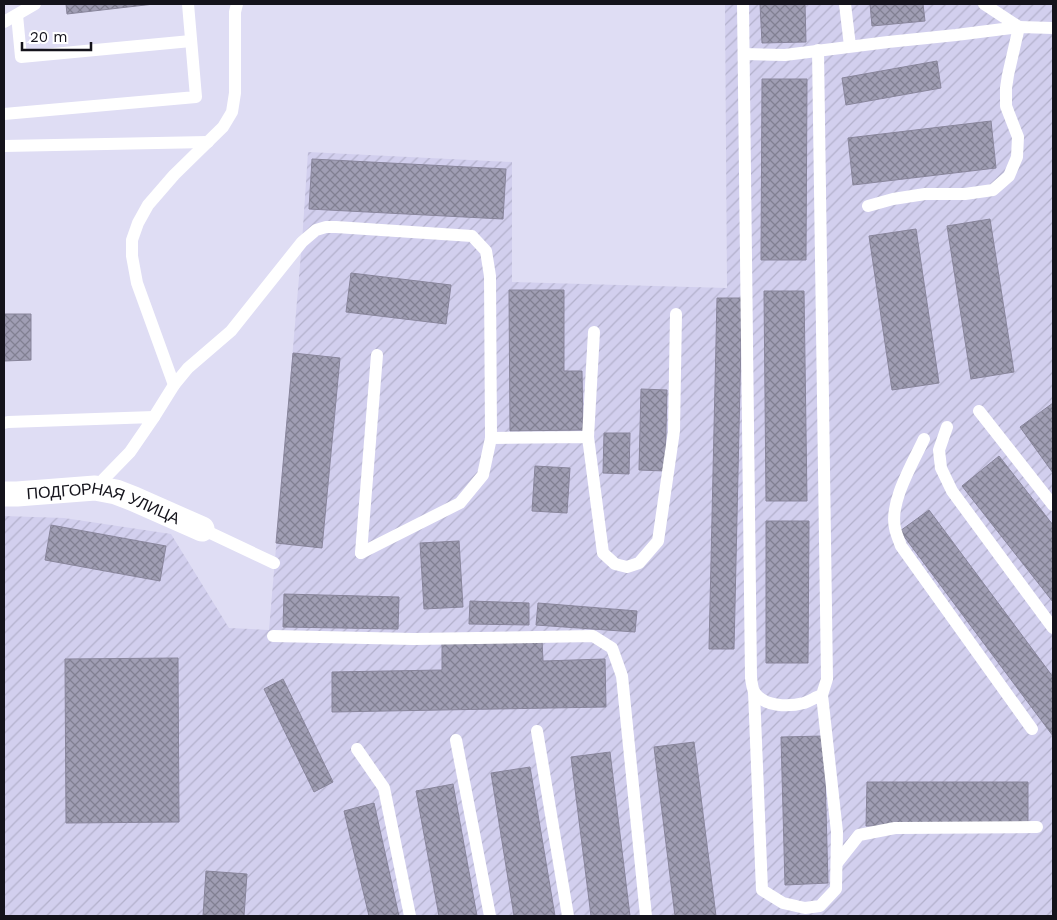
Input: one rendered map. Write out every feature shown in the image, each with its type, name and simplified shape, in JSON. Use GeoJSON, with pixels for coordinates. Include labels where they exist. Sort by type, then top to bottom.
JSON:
{"type":"FeatureCollection","features":[{"type":"Feature","properties":{"kind":"street","name":"ПОДГОРНАЯ УЛИЦА"},"geometry":{"type":"LineString","coordinates":[[4,494],[95,488],[116,492],[202,529]]}},
{"type":"Feature","properties":{"kind":"lane"},"geometry":{"type":"LineString","coordinates":[[4,22],[35,4]]}},
{"type":"Feature","properties":{"kind":"lane"},"geometry":{"type":"LineString","coordinates":[[4,114],[196,96],[188,4]]}},
{"type":"Feature","properties":{"kind":"lane"},"geometry":{"type":"LineString","coordinates":[[174,385],[137,283],[132,256],[132,240],[138,223],[148,205],[174,175],[223,127],[232,112],[235,93],[235,12],[237,4]]}},
{"type":"Feature","properties":{"kind":"lane"},"geometry":{"type":"LineString","coordinates":[[743,4],[752,678],[762,890],[783,903],[805,908],[820,906],[836,890],[837,863],[837,832],[822,695],[827,680],[818,50]]}},
{"type":"Feature","properties":{"kind":"lane"},"geometry":{"type":"LineString","coordinates":[[845,4],[850,46]]}},
{"type":"Feature","properties":{"kind":"lane"},"geometry":{"type":"LineString","coordinates":[[984,4],[1019,27]]}},
{"type":"Feature","properties":{"kind":"lane"},"geometry":{"type":"LineString","coordinates":[[17,15],[21,56],[191,41]]}},
{"type":"Feature","properties":{"kind":"lane"},"geometry":{"type":"LineString","coordinates":[[744,54],[785,55],[1019,27],[1053,28]]}},
{"type":"Feature","properties":{"kind":"lane"},"geometry":{"type":"LineString","coordinates":[[868,206],[892,199],[926,194],[965,194],[993,190],[1009,176],[1017,157],[1018,137],[1006,106],[1006,88],[1019,27]]}},
{"type":"Feature","properties":{"kind":"lane"},"geometry":{"type":"LineString","coordinates":[[4,146],[208,142]]}},
{"type":"Feature","properties":{"kind":"lane"},"geometry":{"type":"LineString","coordinates":[[95,488],[130,452],[174,385],[188,368],[231,330],[302,242],[316,230],[336,227],[472,236],[486,251],[490,276],[490,438],[483,475],[460,503],[361,553],[377,356]]}},
{"type":"Feature","properties":{"kind":"lane"},"geometry":{"type":"LineString","coordinates":[[594,332],[588,437],[603,553],[615,564],[627,567],[639,563],[658,541],[674,431],[676,314]]}},
{"type":"Feature","properties":{"kind":"lane"},"geometry":{"type":"LineString","coordinates":[[979,411],[1053,505]]}},
{"type":"Feature","properties":{"kind":"lane"},"geometry":{"type":"LineString","coordinates":[[4,423],[154,417]]}},
{"type":"Feature","properties":{"kind":"lane"},"geometry":{"type":"LineString","coordinates":[[947,427],[939,450],[941,468],[952,491],[1053,628]]}},
{"type":"Feature","properties":{"kind":"lane"},"geometry":{"type":"LineString","coordinates":[[490,438],[588,437]]}},
{"type":"Feature","properties":{"kind":"lane"},"geometry":{"type":"LineString","coordinates":[[924,439],[897,498],[894,512],[894,527],[901,546],[1032,729]]}},
{"type":"Feature","properties":{"kind":"lane"},"geometry":{"type":"LineString","coordinates":[[202,529],[274,563]]}},
{"type":"Feature","properties":{"kind":"lane"},"geometry":{"type":"LineString","coordinates":[[273,636],[414,639],[593,636],[612,648],[622,676],[646,916]]}},
{"type":"Feature","properties":{"kind":"lane"},"geometry":{"type":"LineString","coordinates":[[754,692],[762,700],[774,705],[803,703],[822,695]]}},
{"type":"Feature","properties":{"kind":"lane"},"geometry":{"type":"LineString","coordinates":[[537,731],[568,916]]}},
{"type":"Feature","properties":{"kind":"lane"},"geometry":{"type":"LineString","coordinates":[[456,740],[490,916]]}},
{"type":"Feature","properties":{"kind":"lane"},"geometry":{"type":"LineString","coordinates":[[357,749],[384,788],[410,916]]}},
{"type":"Feature","properties":{"kind":"lane"},"geometry":{"type":"LineString","coordinates":[[837,863],[859,835],[894,828],[1037,827]]}},
{"type":"Feature","properties":{"kind":"shaded area"},"geometry":{"type":"Polygon","coordinates":[[[725,4],[1053,4],[1053,916],[4,916],[4,516],[64,518],[171,534],[229,628],[269,630],[308,152],[512,162],[512,282],[727,288],[725,4]]]}},
{"type":"Feature","properties":{"kind":"building"},"geometry":{"type":"Polygon","coordinates":[[[66,4],[154,4],[67,14],[66,4]]]}},
{"type":"Feature","properties":{"kind":"building"},"geometry":{"type":"Polygon","coordinates":[[[760,4],[805,4],[806,42],[762,43],[760,4]]]}},
{"type":"Feature","properties":{"kind":"building"},"geometry":{"type":"Polygon","coordinates":[[[870,4],[923,4],[925,21],[872,26],[870,4]]]}},
{"type":"Feature","properties":{"kind":"building"},"geometry":{"type":"Polygon","coordinates":[[[937,61],[941,88],[846,105],[842,78],[937,61]]]}},
{"type":"Feature","properties":{"kind":"building"},"geometry":{"type":"Polygon","coordinates":[[[762,79],[807,79],[806,260],[761,260],[762,79]]]}},
{"type":"Feature","properties":{"kind":"building"},"geometry":{"type":"Polygon","coordinates":[[[991,121],[996,168],[853,185],[848,138],[991,121]]]}},
{"type":"Feature","properties":{"kind":"building"},"geometry":{"type":"Polygon","coordinates":[[[312,159],[506,169],[503,219],[309,209],[312,159]]]}},
{"type":"Feature","properties":{"kind":"building"},"geometry":{"type":"Polygon","coordinates":[[[990,219],[1014,372],[971,379],[947,226],[990,219]]]}},
{"type":"Feature","properties":{"kind":"building"},"geometry":{"type":"Polygon","coordinates":[[[916,229],[939,383],[892,390],[869,236],[916,229]]]}},
{"type":"Feature","properties":{"kind":"building"},"geometry":{"type":"Polygon","coordinates":[[[351,273],[451,285],[446,324],[346,312],[351,273]]]}},
{"type":"Feature","properties":{"kind":"building"},"geometry":{"type":"Polygon","coordinates":[[[509,290],[564,290],[564,371],[582,371],[583,430],[510,431],[509,290]]]}},
{"type":"Feature","properties":{"kind":"building"},"geometry":{"type":"Polygon","coordinates":[[[764,291],[804,291],[807,501],[766,501],[764,291]]]}},
{"type":"Feature","properties":{"kind":"building"},"geometry":{"type":"Polygon","coordinates":[[[717,298],[742,298],[734,649],[709,649],[717,298]]]}},
{"type":"Feature","properties":{"kind":"building"},"geometry":{"type":"Polygon","coordinates":[[[4,314],[31,314],[31,360],[4,361],[4,314]]]}},
{"type":"Feature","properties":{"kind":"building"},"geometry":{"type":"Polygon","coordinates":[[[293,353],[340,358],[322,548],[276,543],[293,353]]]}},
{"type":"Feature","properties":{"kind":"building"},"geometry":{"type":"Polygon","coordinates":[[[641,389],[667,390],[665,471],[639,470],[641,389]]]}},
{"type":"Feature","properties":{"kind":"building"},"geometry":{"type":"Polygon","coordinates":[[[1053,403],[1053,473],[1020,427],[1053,403]]]}},
{"type":"Feature","properties":{"kind":"building"},"geometry":{"type":"Polygon","coordinates":[[[604,433],[630,433],[629,474],[603,473],[604,433]]]}},
{"type":"Feature","properties":{"kind":"building"},"geometry":{"type":"Polygon","coordinates":[[[999,456],[1053,525],[1053,602],[962,486],[999,456]]]}},
{"type":"Feature","properties":{"kind":"building"},"geometry":{"type":"Polygon","coordinates":[[[535,466],[570,468],[567,513],[532,511],[535,466]]]}},
{"type":"Feature","properties":{"kind":"building"},"geometry":{"type":"Polygon","coordinates":[[[929,510],[1053,677],[1053,736],[900,531],[929,510]]]}},
{"type":"Feature","properties":{"kind":"building"},"geometry":{"type":"Polygon","coordinates":[[[766,521],[809,521],[808,663],[766,663],[766,521]]]}},
{"type":"Feature","properties":{"kind":"building"},"geometry":{"type":"Polygon","coordinates":[[[51,525],[166,546],[160,581],[45,560],[51,525]]]}},
{"type":"Feature","properties":{"kind":"building"},"geometry":{"type":"Polygon","coordinates":[[[459,541],[463,607],[424,609],[420,543],[459,541]]]}},
{"type":"Feature","properties":{"kind":"building"},"geometry":{"type":"Polygon","coordinates":[[[284,594],[399,597],[398,629],[283,627],[284,594]]]}},
{"type":"Feature","properties":{"kind":"building"},"geometry":{"type":"Polygon","coordinates":[[[470,601],[529,603],[529,625],[469,624],[470,601]]]}},
{"type":"Feature","properties":{"kind":"building"},"geometry":{"type":"Polygon","coordinates":[[[538,603],[637,611],[635,632],[536,625],[538,603]]]}},
{"type":"Feature","properties":{"kind":"building"},"geometry":{"type":"Polygon","coordinates":[[[542,640],[543,661],[605,659],[606,707],[332,712],[332,672],[442,670],[442,642],[542,640]]]}},
{"type":"Feature","properties":{"kind":"building"},"geometry":{"type":"Polygon","coordinates":[[[178,658],[179,822],[66,823],[65,659],[178,658]]]}},
{"type":"Feature","properties":{"kind":"building"},"geometry":{"type":"Polygon","coordinates":[[[283,679],[333,782],[314,792],[264,689],[283,679]]]}},
{"type":"Feature","properties":{"kind":"building"},"geometry":{"type":"Polygon","coordinates":[[[824,736],[828,883],[785,885],[781,737],[824,736]]]}},
{"type":"Feature","properties":{"kind":"building"},"geometry":{"type":"Polygon","coordinates":[[[694,742],[716,916],[675,916],[654,747],[694,742]]]}},
{"type":"Feature","properties":{"kind":"building"},"geometry":{"type":"Polygon","coordinates":[[[610,752],[630,916],[591,916],[571,757],[610,752]]]}},
{"type":"Feature","properties":{"kind":"building"},"geometry":{"type":"Polygon","coordinates":[[[530,767],[555,916],[514,916],[491,773],[530,767]]]}},
{"type":"Feature","properties":{"kind":"building"},"geometry":{"type":"Polygon","coordinates":[[[867,782],[1028,782],[1028,827],[866,826],[867,782]]]}},
{"type":"Feature","properties":{"kind":"building"},"geometry":{"type":"Polygon","coordinates":[[[453,784],[477,916],[439,916],[416,791],[453,784]]]}},
{"type":"Feature","properties":{"kind":"building"},"geometry":{"type":"Polygon","coordinates":[[[374,803],[399,916],[369,916],[344,811],[374,803]]]}},
{"type":"Feature","properties":{"kind":"building"},"geometry":{"type":"Polygon","coordinates":[[[206,871],[247,874],[244,916],[203,916],[206,871]]]}}]}
